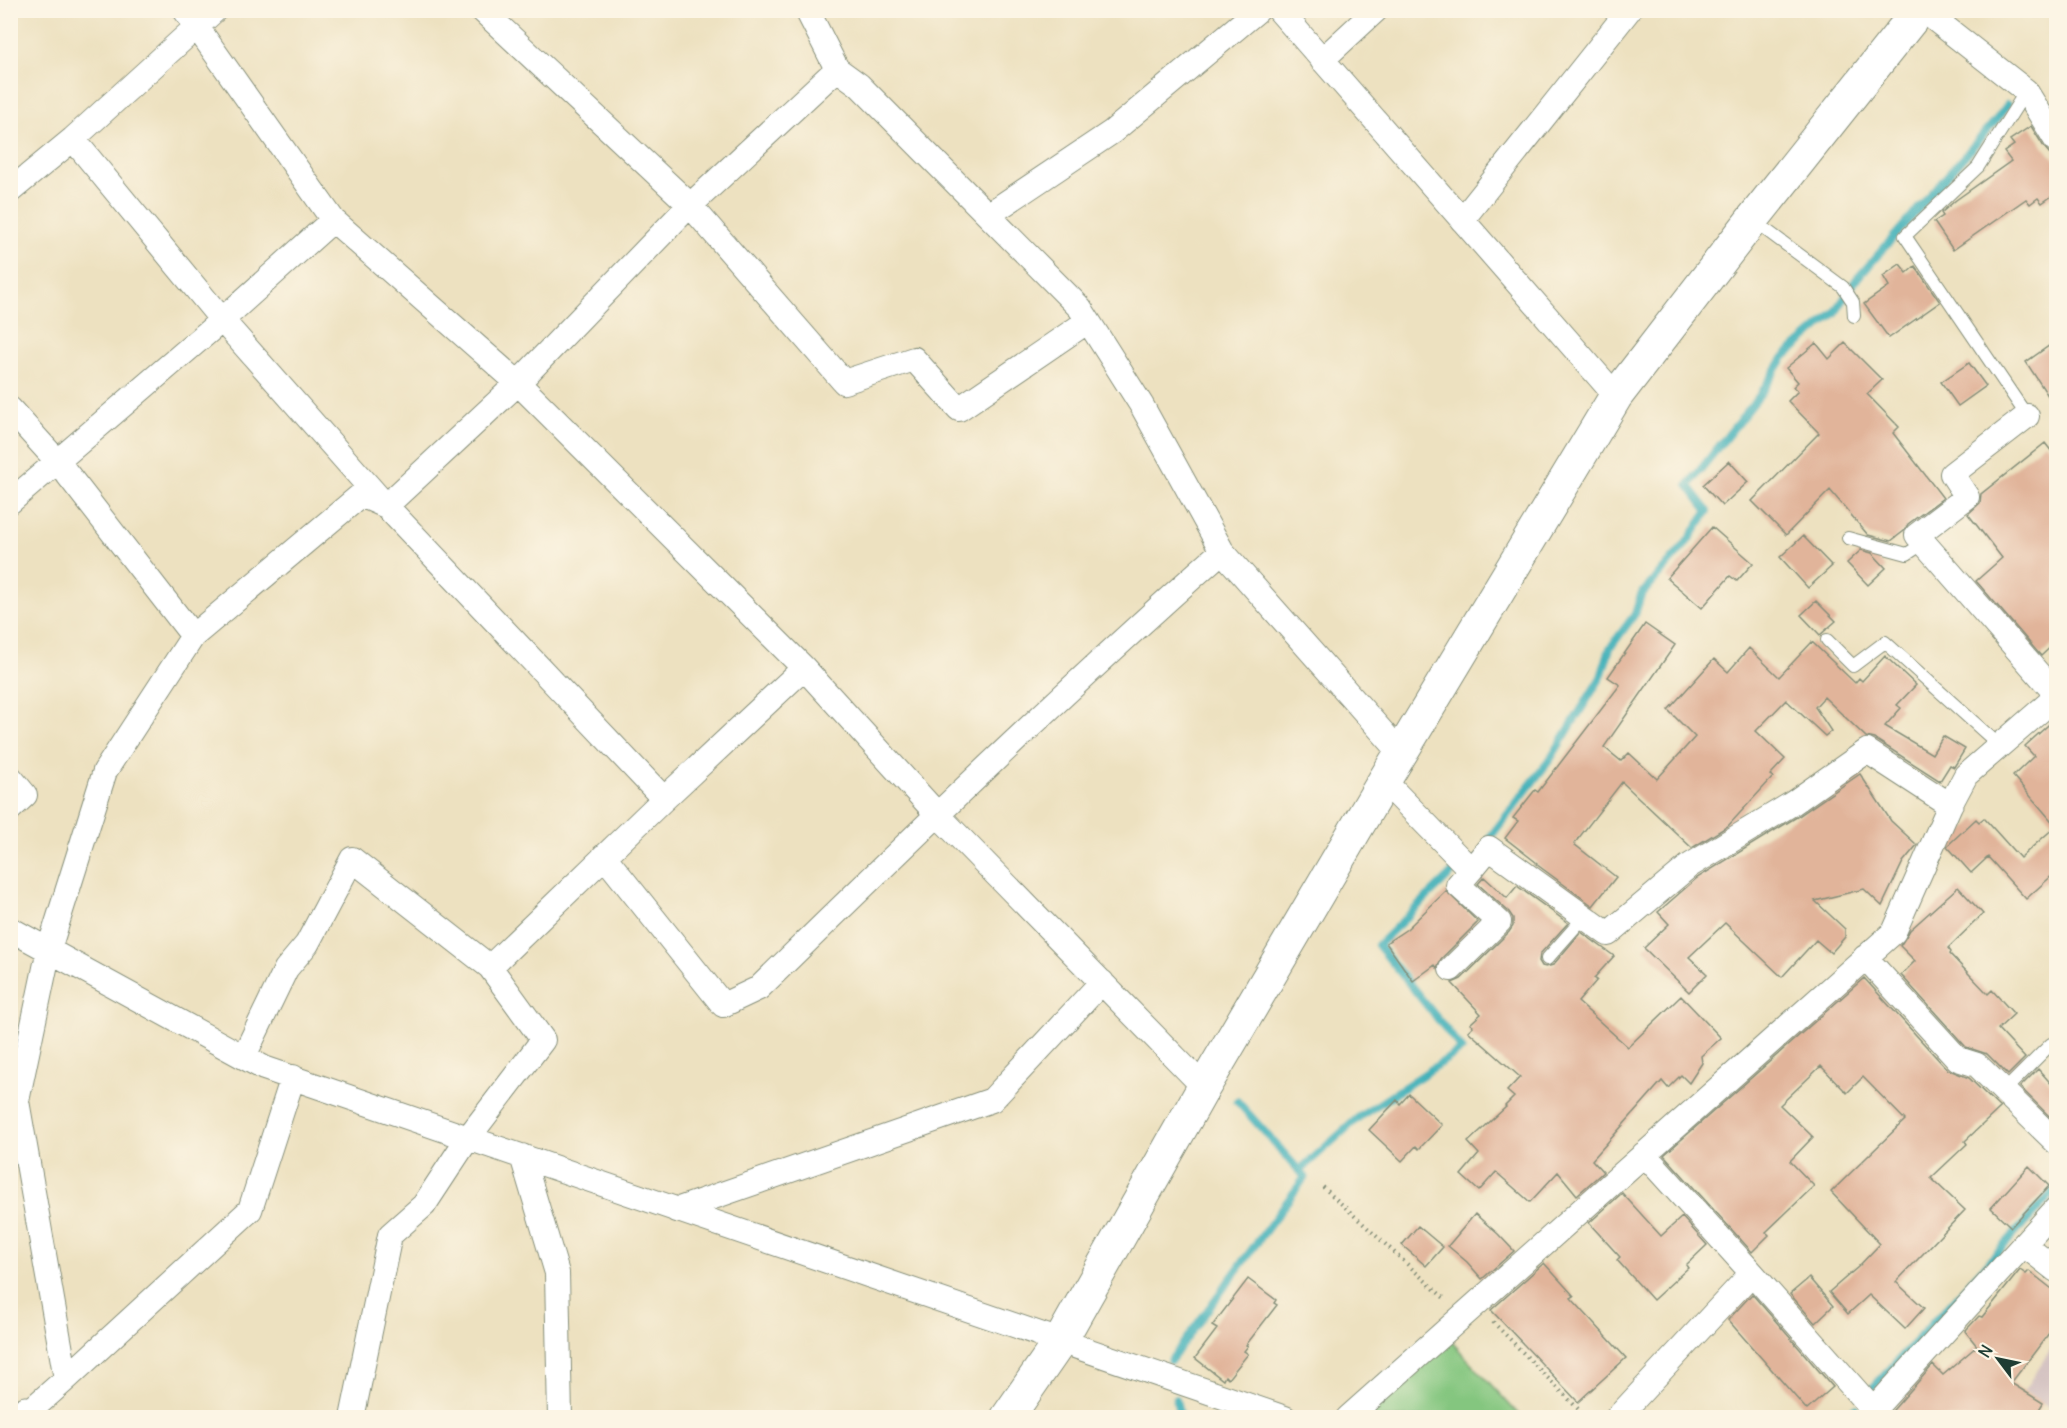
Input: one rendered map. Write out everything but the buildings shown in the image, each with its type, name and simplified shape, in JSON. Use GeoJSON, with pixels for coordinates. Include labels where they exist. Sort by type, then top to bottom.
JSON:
{"type":"FeatureCollection","features":[{"type":"Feature","properties":{"kind":"street"},"geometry":{"type":"LineString","coordinates":[[10,191],[73,139],[191,19],[215,10]]}},
{"type":"Feature","properties":{"kind":"street"},"geometry":{"type":"LineString","coordinates":[[482,10],[690,205],[844,382],[914,359],[959,409],[1088,321]]}},
{"type":"Feature","properties":{"kind":"street"},"geometry":{"type":"LineString","coordinates":[[807,10],[837,69],[860,85],[1080,308],[1142,406],[1222,551],[1401,753]]}},
{"type":"Feature","properties":{"kind":"street"},"geometry":{"type":"LineString","coordinates":[[988,215],[1112,132],[1258,10]]}},
{"type":"Feature","properties":{"kind":"street"},"geometry":{"type":"LineString","coordinates":[[1279,10],[1616,396]]}},
{"type":"Feature","properties":{"kind":"street"},"geometry":{"type":"LineString","coordinates":[[1322,60],[1376,10]]}},
{"type":"Feature","properties":{"kind":"street"},"geometry":{"type":"LineString","coordinates":[[1462,220],[1629,10]]}},
{"type":"Feature","properties":{"kind":"street"},"geometry":{"type":"LineString","coordinates":[[1007,1418],[1061,1340],[1204,1087],[1384,781],[1616,396],[1752,220],[1921,10],[2026,91],[2056,140]]}},
{"type":"Feature","properties":{"kind":"street"},"geometry":{"type":"LineString","coordinates":[[191,19],[333,220],[518,382],[804,668],[937,814],[1204,1087]]}},
{"type":"Feature","properties":{"kind":"street"},"geometry":{"type":"LineString","coordinates":[[386,506],[518,382],[690,205],[837,69]]}},
{"type":"Feature","properties":{"kind":"street"},"geometry":{"type":"LineString","coordinates":[[73,139],[222,320],[386,506],[664,799]]}},
{"type":"Feature","properties":{"kind":"street"},"geometry":{"type":"LineString","coordinates":[[10,502],[222,320],[333,220]]}},
{"type":"Feature","properties":{"kind":"street"},"geometry":{"type":"LineString","coordinates":[[10,408],[58,462],[194,636]]}},
{"type":"Feature","properties":{"kind":"street"},"geometry":{"type":"LineString","coordinates":[[1348,1418],[1894,932],[1950,805],[1966,775],[2056,695],[1917,535],[1967,497],[1952,474],[2027,416]]}},
{"type":"Feature","properties":{"kind":"street"},"geometry":{"type":"LineString","coordinates":[[66,1380],[16,1101],[49,949],[105,771],[194,636],[361,495],[386,506]]}},
{"type":"Feature","properties":{"kind":"street"},"geometry":{"type":"LineString","coordinates":[[604,856],[723,1005],[759,988],[937,814],[1112,648],[1222,551]]}},
{"type":"Feature","properties":{"kind":"street"},"geometry":{"type":"LineString","coordinates":[[490,967],[804,668]]}},
{"type":"Feature","properties":{"kind":"street"},"geometry":{"type":"LineString","coordinates":[[1451,969],[1499,922],[1458,885],[1490,848],[1608,934],[1689,866],[1793,803],[1867,751],[1950,805]]}},
{"type":"Feature","properties":{"kind":"street"},"geometry":{"type":"LineString","coordinates":[[10,777],[25,795],[10,809]]}},
{"type":"Feature","properties":{"kind":"street"},"geometry":{"type":"LineString","coordinates":[[1384,781],[1471,870]]}},
{"type":"Feature","properties":{"kind":"street"},"geometry":{"type":"LineString","coordinates":[[244,1056],[286,969],[306,944],[352,859],[490,967],[543,1040],[468,1138],[424,1205],[390,1235],[351,1418]]}},
{"type":"Feature","properties":{"kind":"street"},"geometry":{"type":"LineString","coordinates":[[10,929],[264,1068],[1285,1418]]}},
{"type":"Feature","properties":{"kind":"street"},"geometry":{"type":"LineString","coordinates":[[1866,957],[1958,1059],[1977,1065],[2056,1142]]}},
{"type":"Feature","properties":{"kind":"street"},"geometry":{"type":"LineString","coordinates":[[676,1210],[992,1100],[1102,982]]}},
{"type":"Feature","properties":{"kind":"street"},"geometry":{"type":"LineString","coordinates":[[26,1416],[250,1210],[292,1077]]}},
{"type":"Feature","properties":{"kind":"street"},"geometry":{"type":"LineString","coordinates":[[1644,1154],[1752,1272],[1869,1414],[2056,1209]]}},
{"type":"Feature","properties":{"kind":"street"},"geometry":{"type":"LineString","coordinates":[[522,1156],[557,1273],[560,1418]]}},
{"type":"Feature","properties":{"kind":"street"},"geometry":{"type":"LineString","coordinates":[[2024,1245],[2056,1270]]}},
{"type":"Feature","properties":{"kind":"street"},"geometry":{"type":"LineString","coordinates":[[1617,1418],[1752,1272]]}},
{"type":"Feature","properties":{"kind":"lane"},"geometry":{"type":"LineString","coordinates":[[2026,91],[1978,167],[1905,236],[2027,416]]}},
{"type":"Feature","properties":{"kind":"lane"},"geometry":{"type":"LineString","coordinates":[[1752,220],[1843,287],[1853,302],[1854,316]]}},
{"type":"Feature","properties":{"kind":"lane"},"geometry":{"type":"LineString","coordinates":[[1848,538],[1907,554],[1924,543]]}},
{"type":"Feature","properties":{"kind":"lane"},"geometry":{"type":"LineString","coordinates":[[1827,640],[1853,666],[1885,642],[2000,746]]}},
{"type":"Feature","properties":{"kind":"lane"},"geometry":{"type":"LineString","coordinates":[[1547,959],[1585,916]]}},
{"type":"Feature","properties":{"kind":"lane"},"geometry":{"type":"LineString","coordinates":[[2004,1091],[2051,1044]]}},
{"type":"Feature","properties":{"kind":"path"},"geometry":{"type":"LineString","coordinates":[[1323,1187],[1469,1310],[1587,1418]]}},
{"type":"Feature","properties":{"kind":"shaded area"},"geometry":{"type":"Polygon","coordinates":[[[2056,1341],[2056,1412],[2024,1390],[2056,1341]]]}},
{"type":"Feature","properties":{"kind":"green space"},"geometry":{"type":"Polygon","coordinates":[[[1449,1339],[1521,1417],[1359,1418],[1449,1339]]]}},
{"type":"Feature","properties":{"kind":"waterway"},"geometry":{"type":"LineString","coordinates":[[1491,836],[1551,758],[1601,677],[1610,648],[1635,614],[1641,595],[1685,545],[1708,511],[1688,485],[1760,395],[1784,357],[1835,313],[1856,280],[2007,105]]}},
{"type":"Feature","properties":{"kind":"waterway"},"geometry":{"type":"LineString","coordinates":[[1299,1171],[1359,1117],[1462,1049],[1378,945],[1456,869]]}},
{"type":"Feature","properties":{"kind":"waterway"},"geometry":{"type":"LineString","coordinates":[[1171,1360],[1305,1177],[1237,1101]]}},
{"type":"Feature","properties":{"kind":"waterway"},"geometry":{"type":"LineString","coordinates":[[1870,1391],[2056,1189]]}},
{"type":"Feature","properties":{"kind":"waterway"},"geometry":{"type":"LineString","coordinates":[[1176,1399],[1180,1418]]}},
{"type":"Feature","properties":{"kind":"waterway"},"geometry":{"type":"LineString","coordinates":[[1846,1418],[1855,1408]]}}]}
